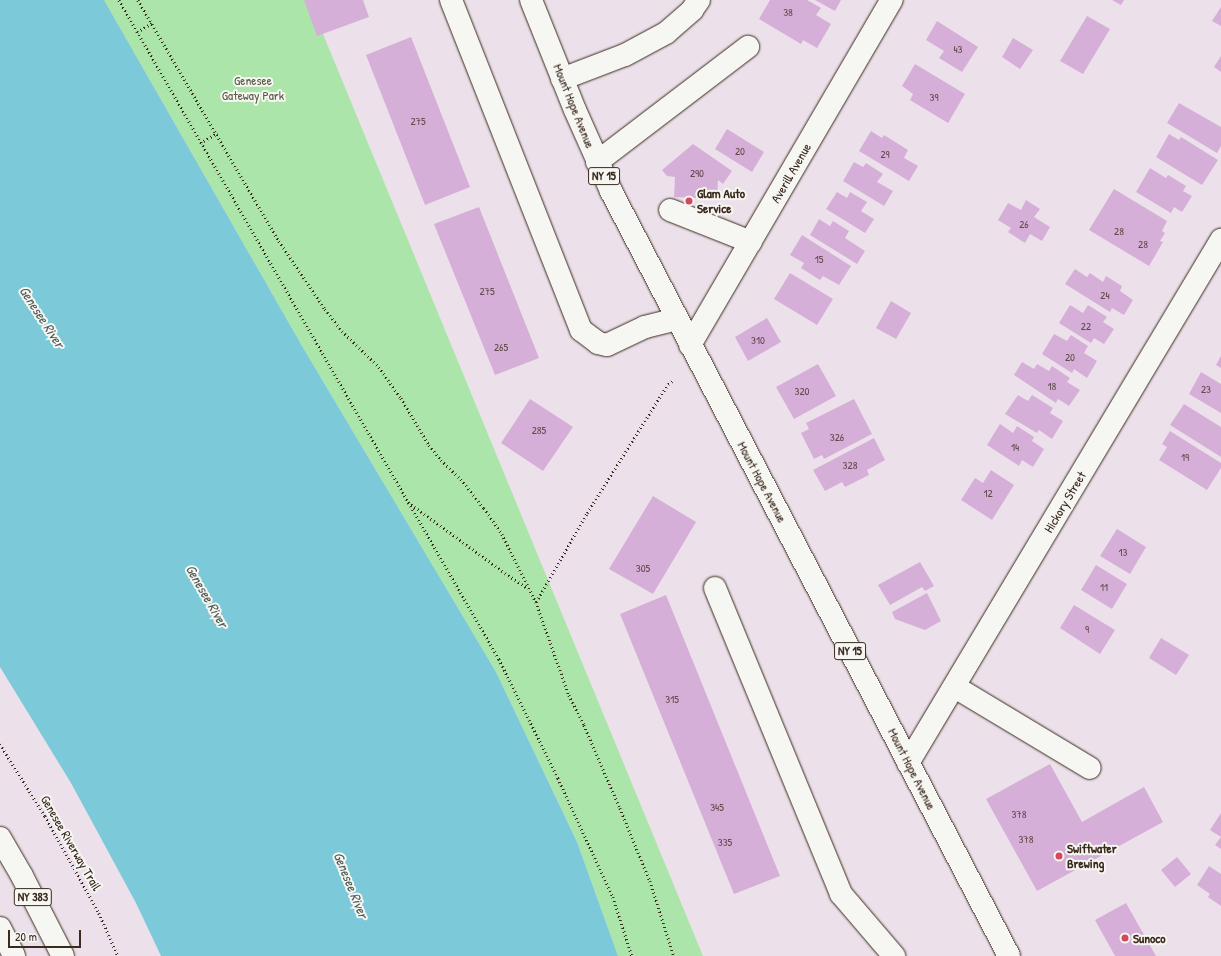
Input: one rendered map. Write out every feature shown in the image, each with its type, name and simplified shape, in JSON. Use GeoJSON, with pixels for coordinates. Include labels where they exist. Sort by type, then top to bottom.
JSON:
{"type":"FeatureCollection","features":[{"type":"Feature","properties":{"kind":"main road"},"geometry":{"type":"LineString","coordinates":[[451,0],[581,330],[598,343],[607,345],[645,327],[677,319]]}},
{"type":"Feature","properties":{"kind":"main road","name":"Mount Hope Avenue"},"geometry":{"type":"LineString","coordinates":[[531,0],[597,162],[690,346],[1009,956]]}},
{"type":"Feature","properties":{"kind":"main road"},"geometry":{"type":"LineString","coordinates":[[562,79],[625,55],[666,33],[692,10],[699,0]]}},
{"type":"Feature","properties":{"kind":"main road","name":"Averill Avenue"},"geometry":{"type":"LineString","coordinates":[[690,346],[892,0]]}},
{"type":"Feature","properties":{"kind":"main road"},"geometry":{"type":"LineString","coordinates":[[597,162],[748,47]]}},
{"type":"Feature","properties":{"kind":"main road"},"geometry":{"type":"LineString","coordinates":[[670,210],[751,242]]}},
{"type":"Feature","properties":{"kind":"main road","name":"Hickory Street"},"geometry":{"type":"LineString","coordinates":[[908,763],[1221,240]]}},
{"type":"Feature","properties":{"kind":"main road"},"geometry":{"type":"LineString","coordinates":[[715,588],[841,894],[894,956]]}},
{"type":"Feature","properties":{"kind":"main road"},"geometry":{"type":"LineString","coordinates":[[954,687],[1090,768]]}},
{"type":"Feature","properties":{"kind":"main road","name":"NY 383"},"geometry":{"type":"LineString","coordinates":[[0,838],[22,876],[63,956]]}},
{"type":"Feature","properties":{"kind":"main road"},"geometry":{"type":"LineString","coordinates":[[0,928],[14,956]]}},
{"type":"Feature","properties":{"kind":"path"},"geometry":{"type":"LineString","coordinates":[[119,0],[200,143],[499,659],[558,778],[613,897],[632,956]]}},
{"type":"Feature","properties":{"kind":"path"},"geometry":{"type":"LineString","coordinates":[[138,0],[279,241],[342,331],[379,367],[398,393],[429,445],[484,508],[502,534],[516,559],[528,588],[536,602],[569,695],[584,725],[650,881],[674,956]]}},
{"type":"Feature","properties":{"kind":"path"},"geometry":{"type":"LineString","coordinates":[[137,32],[152,23]]}},
{"type":"Feature","properties":{"kind":"path"},"geometry":{"type":"LineString","coordinates":[[200,143],[217,133]]}},
{"type":"Feature","properties":{"kind":"path"},"geometry":{"type":"LineString","coordinates":[[536,602],[587,512],[668,384],[672,381]]}},
{"type":"Feature","properties":{"kind":"path"},"geometry":{"type":"LineString","coordinates":[[407,501],[505,573],[528,588]]}},
{"type":"Feature","properties":{"kind":"path","name":"Genesee Riverway Trail"},"geometry":{"type":"LineString","coordinates":[[0,744],[45,816],[95,906],[118,956]]}},
{"type":"Feature","properties":{"kind":"green space","name":"Genesee Gateway Park"},"geometry":{"type":"Polygon","coordinates":[[[104,0],[309,0],[703,956],[618,956],[577,842],[496,672],[302,346],[104,0]]]}},
{"type":"Feature","properties":{"kind":"water","name":"Genesee River"},"geometry":{"type":"Polygon","coordinates":[[[0,0],[104,0],[302,346],[496,672],[577,842],[618,956],[161,956],[136,903],[71,783],[0,667],[0,0]]]}},
{"type":"Feature","properties":{"kind":"building"},"geometry":{"type":"Polygon","coordinates":[[[304,0],[363,0],[369,17],[317,36],[304,0]]]}},
{"type":"Feature","properties":{"kind":"building"},"geometry":{"type":"Polygon","coordinates":[[[770,0],[807,0],[821,8],[816,15],[831,24],[817,48],[803,40],[801,44],[759,19],[770,0]]]}},
{"type":"Feature","properties":{"kind":"building"},"geometry":{"type":"Polygon","coordinates":[[[815,0],[841,0],[835,11],[815,0]]]}},
{"type":"Feature","properties":{"kind":"building"},"geometry":{"type":"Polygon","coordinates":[[[1112,0],[1124,0],[1121,5],[1112,0]]]}},
{"type":"Feature","properties":{"kind":"building"},"geometry":{"type":"Polygon","coordinates":[[[1221,7],[1221,26],[1212,21],[1221,7]]]}},
{"type":"Feature","properties":{"kind":"building"},"geometry":{"type":"Polygon","coordinates":[[[1087,16],[1110,29],[1083,74],[1060,61],[1087,16]]]}},
{"type":"Feature","properties":{"kind":"building"},"geometry":{"type":"Polygon","coordinates":[[[937,21],[978,47],[962,72],[939,58],[944,51],[926,40],[937,21]]]}},
{"type":"Feature","properties":{"kind":"building"},"geometry":{"type":"Polygon","coordinates":[[[411,37],[470,187],[425,205],[366,55],[411,37]]]}},
{"type":"Feature","properties":{"kind":"building"},"geometry":{"type":"Polygon","coordinates":[[[1013,38],[1033,50],[1020,69],[1002,57],[1013,38]]]}},
{"type":"Feature","properties":{"kind":"building"},"geometry":{"type":"Polygon","coordinates":[[[1221,56],[1221,72],[1214,67],[1221,56]]]}},
{"type":"Feature","properties":{"kind":"building"},"geometry":{"type":"Polygon","coordinates":[[[915,64],[965,94],[948,123],[910,100],[913,94],[902,86],[915,64]]]}},
{"type":"Feature","properties":{"kind":"building"},"geometry":{"type":"Polygon","coordinates":[[[1179,103],[1221,127],[1221,146],[1217,153],[1167,123],[1179,103]]]}},
{"type":"Feature","properties":{"kind":"building"},"geometry":{"type":"Polygon","coordinates":[[[727,129],[764,152],[752,172],[715,149],[727,129]]]}},
{"type":"Feature","properties":{"kind":"building"},"geometry":{"type":"Polygon","coordinates":[[[871,131],[882,138],[884,135],[908,150],[904,158],[918,166],[909,181],[859,151],[871,131]]]}},
{"type":"Feature","properties":{"kind":"building"},"geometry":{"type":"Polygon","coordinates":[[[1169,134],[1179,140],[1181,137],[1218,160],[1202,185],[1156,157],[1169,134]]]}},
{"type":"Feature","properties":{"kind":"building"},"geometry":{"type":"Polygon","coordinates":[[[693,144],[732,171],[723,184],[718,180],[717,199],[674,197],[675,177],[667,176],[662,170],[693,144]]]}},
{"type":"Feature","properties":{"kind":"building"},"geometry":{"type":"Polygon","coordinates":[[[854,162],[863,167],[866,163],[883,174],[877,182],[893,191],[884,206],[843,181],[854,162]]]}},
{"type":"Feature","properties":{"kind":"building"},"geometry":{"type":"Polygon","coordinates":[[[1150,168],[1166,178],[1168,175],[1186,186],[1183,191],[1192,196],[1182,212],[1174,207],[1171,213],[1136,192],[1150,168]]]}},
{"type":"Feature","properties":{"kind":"building"},"geometry":{"type":"Polygon","coordinates":[[[1114,189],[1167,221],[1162,231],[1165,233],[1160,241],[1163,242],[1149,266],[1089,230],[1114,189]]]}},
{"type":"Feature","properties":{"kind":"building"},"geometry":{"type":"Polygon","coordinates":[[[837,192],[847,198],[850,192],[867,202],[861,211],[874,219],[865,233],[826,209],[837,192]]]}},
{"type":"Feature","properties":{"kind":"building"},"geometry":{"type":"Polygon","coordinates":[[[1026,200],[1040,209],[1034,217],[1050,227],[1042,241],[1030,234],[1025,243],[1008,232],[1011,228],[998,220],[1008,203],[1021,210],[1026,200]]]}},
{"type":"Feature","properties":{"kind":"building"},"geometry":{"type":"Polygon","coordinates":[[[479,207],[539,358],[495,375],[434,224],[479,207]]]}},
{"type":"Feature","properties":{"kind":"building"},"geometry":{"type":"Polygon","coordinates":[[[819,219],[830,226],[833,221],[849,231],[845,238],[865,251],[857,264],[810,235],[819,219]]]}},
{"type":"Feature","properties":{"kind":"building"},"geometry":{"type":"Polygon","coordinates":[[[802,235],[851,266],[839,285],[823,276],[820,280],[801,268],[804,263],[790,255],[802,235]]]}},
{"type":"Feature","properties":{"kind":"building"},"geometry":{"type":"Polygon","coordinates":[[[1075,269],[1087,277],[1090,273],[1103,282],[1106,276],[1122,286],[1120,291],[1133,300],[1124,315],[1112,308],[1110,312],[1065,284],[1075,269]]]}},
{"type":"Feature","properties":{"kind":"building"},"geometry":{"type":"Polygon","coordinates":[[[790,273],[833,299],[817,325],[774,299],[790,273]]]}},
{"type":"Feature","properties":{"kind":"building"},"geometry":{"type":"Polygon","coordinates":[[[891,301],[911,313],[896,339],[876,328],[891,301]]]}},
{"type":"Feature","properties":{"kind":"building"},"geometry":{"type":"Polygon","coordinates":[[[1070,305],[1083,313],[1088,305],[1107,317],[1103,322],[1114,329],[1104,344],[1094,338],[1091,343],[1059,323],[1070,305]]]}},
{"type":"Feature","properties":{"kind":"building"},"geometry":{"type":"Polygon","coordinates":[[[767,318],[781,342],[748,361],[735,337],[767,318]]]}},
{"type":"Feature","properties":{"kind":"building"},"geometry":{"type":"Polygon","coordinates":[[[1054,334],[1067,341],[1071,335],[1088,346],[1084,353],[1097,361],[1087,378],[1074,369],[1072,373],[1042,354],[1054,334]]]}},
{"type":"Feature","properties":{"kind":"building"},"geometry":{"type":"Polygon","coordinates":[[[1221,356],[1221,368],[1216,365],[1221,356]]]}},
{"type":"Feature","properties":{"kind":"building"},"geometry":{"type":"Polygon","coordinates":[[[1022,362],[1034,369],[1037,364],[1049,371],[1052,366],[1070,378],[1067,382],[1080,390],[1069,406],[1058,399],[1056,403],[1014,375],[1022,362]]]}},
{"type":"Feature","properties":{"kind":"building"},"geometry":{"type":"Polygon","coordinates":[[[818,364],[836,396],[794,419],[776,387],[818,364]]]}},
{"type":"Feature","properties":{"kind":"building"},"geometry":{"type":"Polygon","coordinates":[[[1201,372],[1221,384],[1221,413],[1189,394],[1201,372]]]}},
{"type":"Feature","properties":{"kind":"building"},"geometry":{"type":"Polygon","coordinates":[[[1018,395],[1028,401],[1032,395],[1053,408],[1050,413],[1063,421],[1052,439],[1039,430],[1037,433],[1005,414],[1018,395]]]}},
{"type":"Feature","properties":{"kind":"building"},"geometry":{"type":"Polygon","coordinates":[[[530,399],[573,427],[543,471],[501,443],[530,399]]]}},
{"type":"Feature","properties":{"kind":"building"},"geometry":{"type":"Polygon","coordinates":[[[854,399],[872,434],[824,459],[822,455],[814,459],[801,433],[809,429],[806,423],[854,399]]]}},
{"type":"Feature","properties":{"kind":"building"},"geometry":{"type":"Polygon","coordinates":[[[1184,404],[1221,427],[1221,457],[1170,425],[1184,404]]]}},
{"type":"Feature","properties":{"kind":"building"},"geometry":{"type":"Polygon","coordinates":[[[1000,424],[1013,433],[1017,426],[1034,437],[1032,441],[1044,449],[1033,467],[1022,460],[1019,466],[987,445],[1000,424]]]}},
{"type":"Feature","properties":{"kind":"building"},"geometry":{"type":"Polygon","coordinates":[[[1170,431],[1221,463],[1221,468],[1207,490],[1159,460],[1167,447],[1162,444],[1170,431]]]}},
{"type":"Feature","properties":{"kind":"building"},"geometry":{"type":"Polygon","coordinates":[[[874,438],[885,460],[867,470],[869,475],[845,487],[842,482],[825,491],[813,470],[874,438]]]}},
{"type":"Feature","properties":{"kind":"building"},"geometry":{"type":"Polygon","coordinates":[[[991,470],[1014,485],[992,520],[961,500],[975,478],[983,483],[991,470]]]}},
{"type":"Feature","properties":{"kind":"building"},"geometry":{"type":"Polygon","coordinates":[[[653,496],[696,522],[653,594],[609,569],[653,496]]]}},
{"type":"Feature","properties":{"kind":"building"},"geometry":{"type":"Polygon","coordinates":[[[1117,529],[1146,547],[1130,574],[1100,556],[1117,529]]]}},
{"type":"Feature","properties":{"kind":"building"},"geometry":{"type":"Polygon","coordinates":[[[920,562],[934,586],[925,591],[922,587],[890,605],[878,585],[920,562]]]}},
{"type":"Feature","properties":{"kind":"building"},"geometry":{"type":"Polygon","coordinates":[[[1096,565],[1127,584],[1112,609],[1081,590],[1096,565]]]}},
{"type":"Feature","properties":{"kind":"building"},"geometry":{"type":"Polygon","coordinates":[[[927,593],[941,621],[925,630],[895,619],[892,612],[927,593]]]}},
{"type":"Feature","properties":{"kind":"building"},"geometry":{"type":"Polygon","coordinates":[[[666,595],[780,876],[734,894],[620,614],[666,595]]]}},
{"type":"Feature","properties":{"kind":"building"},"geometry":{"type":"Polygon","coordinates":[[[1074,605],[1115,630],[1100,654],[1060,628],[1074,605]]]}},
{"type":"Feature","properties":{"kind":"building"},"geometry":{"type":"Polygon","coordinates":[[[1161,638],[1189,655],[1176,675],[1149,658],[1161,638]]]}},
{"type":"Feature","properties":{"kind":"building","name":"Swiftwater Brewing"},"geometry":{"type":"Polygon","coordinates":[[[1050,764],[1082,822],[1144,787],[1163,822],[1037,891],[986,799],[1050,764]]]}},
{"type":"Feature","properties":{"kind":"building"},"geometry":{"type":"Polygon","coordinates":[[[1221,813],[1221,837],[1210,830],[1221,813]]]}},
{"type":"Feature","properties":{"kind":"building"},"geometry":{"type":"Polygon","coordinates":[[[1221,837],[1221,849],[1215,845],[1221,837]]]}},
{"type":"Feature","properties":{"kind":"building"},"geometry":{"type":"Polygon","coordinates":[[[1177,857],[1191,874],[1175,887],[1161,870],[1177,857]]]}},
{"type":"Feature","properties":{"kind":"building"},"geometry":{"type":"Polygon","coordinates":[[[1209,866],[1221,874],[1221,906],[1208,897],[1210,894],[1197,885],[1209,866]]]}},
{"type":"Feature","properties":{"kind":"building","name":"Sunoco"},"geometry":{"type":"Polygon","coordinates":[[[1126,903],[1156,956],[1115,956],[1095,920],[1126,903]]]}},
{"type":"Feature","properties":{"kind":"place","name":"Glam Auto Service"},"geometry":{"type":"Point","coordinates":[689,201]}},
{"type":"Feature","properties":{"kind":"place","name":"Swiftwater Brewing"},"geometry":{"type":"Point","coordinates":[1059,856]}},
{"type":"Feature","properties":{"kind":"place","name":"Sunoco"},"geometry":{"type":"Point","coordinates":[1125,938]}}]}
